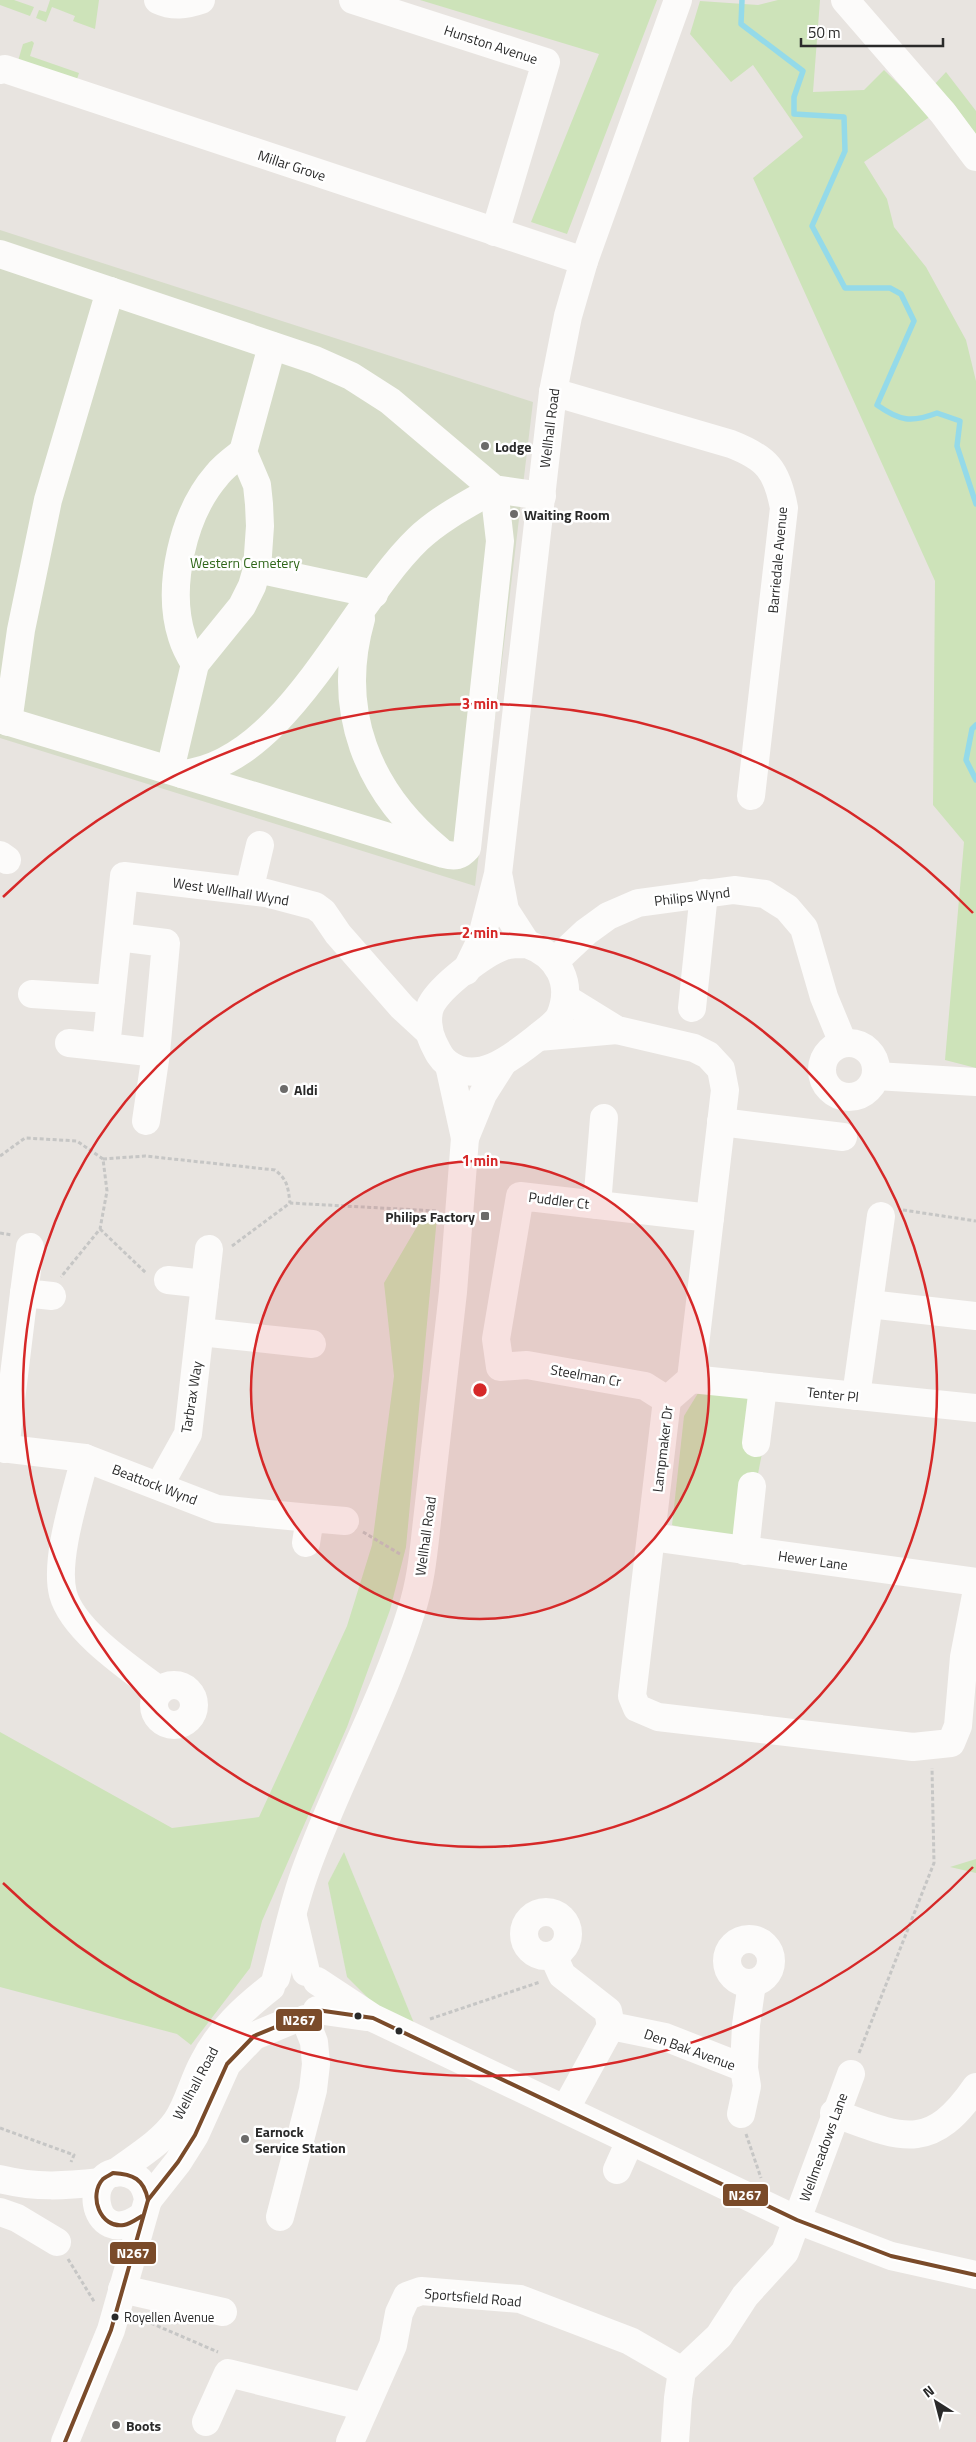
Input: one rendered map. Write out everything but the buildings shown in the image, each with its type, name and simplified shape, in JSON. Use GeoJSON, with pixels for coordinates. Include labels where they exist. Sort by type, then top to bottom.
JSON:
{"type":"FeatureCollection","features":[{"type":"Feature","properties":{"kind":"street"},"geometry":{"type":"LineString","coordinates":[[158,0],[184,5],[201,0]]}},
{"type":"Feature","properties":{"kind":"street","name":"Hunston Avenue"},"geometry":{"type":"LineString","coordinates":[[353,0],[546,62],[495,232]]}},
{"type":"Feature","properties":{"kind":"street","name":"Wellhall Road"},"geometry":{"type":"LineString","coordinates":[[466,970],[481,940],[498,874],[553,392],[568,316],[584,261],[678,0]]}},
{"type":"Feature","properties":{"kind":"street"},"geometry":{"type":"LineString","coordinates":[[845,0],[943,113],[976,158]]}},
{"type":"Feature","properties":{"kind":"street","name":"Millar Grove"},"geometry":{"type":"LineString","coordinates":[[0,70],[5,69],[584,261]]}},
{"type":"Feature","properties":{"kind":"street"},"geometry":{"type":"LineString","coordinates":[[0,254],[315,360],[366,386],[390,401],[494,489],[542,496]]}},
{"type":"Feature","properties":{"kind":"street"},"geometry":{"type":"LineString","coordinates":[[110,291],[48,500],[4,720],[444,854],[453,856],[462,854],[467,848],[500,541],[494,489]]}},
{"type":"Feature","properties":{"kind":"street"},"geometry":{"type":"LineString","coordinates":[[195,664],[181,636],[178,617],[176,580],[180,550],[188,526],[206,490],[217,475],[243,452],[272,346]]}},
{"type":"Feature","properties":{"kind":"street","name":"Barriedale Avenue"},"geometry":{"type":"LineString","coordinates":[[553,392],[731,444],[756,454],[771,468],[780,485],[784,508],[751,796]]}},
{"type":"Feature","properties":{"kind":"street"},"geometry":{"type":"LineString","coordinates":[[176,772],[195,664],[242,606],[252,586],[257,569],[260,526],[259,504],[256,485],[243,452]]}},
{"type":"Feature","properties":{"kind":"street"},"geometry":{"type":"LineString","coordinates":[[176,772],[200,772],[225,762],[277,720],[308,684],[396,564],[418,540],[442,520],[494,489]]}},
{"type":"Feature","properties":{"kind":"street"},"geometry":{"type":"LineString","coordinates":[[257,569],[374,594]]}},
{"type":"Feature","properties":{"kind":"street"},"geometry":{"type":"LineString","coordinates":[[374,594],[360,620],[350,679],[353,709],[362,743],[366,757],[378,781],[415,827],[444,854]]}},
{"type":"Feature","properties":{"kind":"street"},"geometry":{"type":"LineString","coordinates":[[249,891],[260,845]]}},
{"type":"Feature","properties":{"kind":"street","name":"Wellhall Road"},"geometry":{"type":"LineString","coordinates":[[498,874],[505,910],[527,944]]}},
{"type":"Feature","properties":{"kind":"street","name":"West Wellhall Wynd"},"geometry":{"type":"LineString","coordinates":[[106,1047],[124,876],[249,891],[315,906],[323,912],[369,970],[402,1007],[428,1031]]}},
{"type":"Feature","properties":{"kind":"street","name":"Philips Wynd"},"geometry":{"type":"LineString","coordinates":[[555,961],[586,932],[608,916],[638,903],[734,890],[765,894],[787,908],[804,928],[824,997],[843,1043]]}},
{"type":"Feature","properties":{"kind":"street"},"geometry":{"type":"LineString","coordinates":[[692,1008],[704,893]]}},
{"type":"Feature","properties":{"kind":"street"},"geometry":{"type":"LineString","coordinates":[[118,938],[166,943],[156,1054],[146,1121]]}},
{"type":"Feature","properties":{"kind":"street","name":"Wellhall Road"},"geometry":{"type":"LineString","coordinates":[[555,961],[542,950],[527,944],[505,945],[484,956],[437,996],[430,1007],[428,1031],[439,1056],[448,1064],[464,1069],[482,1071],[502,1064],[538,1037],[559,1017],[565,998]]}},
{"type":"Feature","properties":{"kind":"street"},"geometry":{"type":"LineString","coordinates":[[555,961],[562,974],[565,998],[617,1030]]}},
{"type":"Feature","properties":{"kind":"street","name":"West Wellhall Wynd"},"geometry":{"type":"LineString","coordinates":[[369,970],[406,991],[437,996]]}},
{"type":"Feature","properties":{"kind":"street"},"geometry":{"type":"LineString","coordinates":[[32,994],[112,1000]]}},
{"type":"Feature","properties":{"kind":"street"},"geometry":{"type":"LineString","coordinates":[[538,1037],[617,1030],[694,1048],[708,1055],[721,1069],[725,1090],[691,1379]]}},
{"type":"Feature","properties":{"kind":"street"},"geometry":{"type":"LineString","coordinates":[[852,1042],[868,1050],[876,1067],[876,1076],[866,1091],[859,1095],[841,1096],[827,1086],[822,1078],[823,1060],[835,1046],[843,1043],[852,1042]]}},
{"type":"Feature","properties":{"kind":"street"},"geometry":{"type":"LineString","coordinates":[[69,1043],[156,1054]]}},
{"type":"Feature","properties":{"kind":"street","name":"Wellhall Road"},"geometry":{"type":"LineString","coordinates":[[108,2177],[149,2149],[176,2122],[203,2062],[227,2026],[244,2008],[274,1983],[304,1874],[395,1658],[412,1611],[422,1568],[452,1302],[465,1138],[448,1064]]}},
{"type":"Feature","properties":{"kind":"street","name":"Wellhall Road"},"geometry":{"type":"LineString","coordinates":[[465,1138],[483,1094],[502,1064]]}},
{"type":"Feature","properties":{"kind":"street"},"geometry":{"type":"LineString","coordinates":[[876,1076],[976,1082]]}},
{"type":"Feature","properties":{"kind":"street"},"geometry":{"type":"LineString","coordinates":[[597,1205],[604,1118]]}},
{"type":"Feature","properties":{"kind":"street"},"geometry":{"type":"LineString","coordinates":[[721,1122],[843,1137]]}},
{"type":"Feature","properties":{"kind":"street","name":"Puddler Ct"},"geometry":{"type":"LineString","coordinates":[[500,1367],[496,1339],[520,1196],[710,1218]]}},
{"type":"Feature","properties":{"kind":"street"},"geometry":{"type":"LineString","coordinates":[[856,1396],[881,1216]]}},
{"type":"Feature","properties":{"kind":"street"},"geometry":{"type":"LineString","coordinates":[[3,1448],[41,1295],[30,1247]]}},
{"type":"Feature","properties":{"kind":"street"},"geometry":{"type":"LineString","coordinates":[[168,1280],[207,1266]]}},
{"type":"Feature","properties":{"kind":"street","name":"Tarbrax Way"},"geometry":{"type":"LineString","coordinates":[[159,1486],[188,1434],[207,1266]]}},
{"type":"Feature","properties":{"kind":"street"},"geometry":{"type":"LineString","coordinates":[[869,1304],[976,1316]]}},
{"type":"Feature","properties":{"kind":"street"},"geometry":{"type":"LineString","coordinates":[[200,1332],[312,1344]]}},
{"type":"Feature","properties":{"kind":"street","name":"Steelman Cr"},"geometry":{"type":"LineString","coordinates":[[500,1367],[527,1365],[645,1386],[667,1400]]}},
{"type":"Feature","properties":{"kind":"street","name":"Tenter Pl"},"geometry":{"type":"LineString","coordinates":[[691,1379],[976,1408]]}},
{"type":"Feature","properties":{"kind":"street","name":"Lampmaker Dr"},"geometry":{"type":"LineString","coordinates":[[691,1379],[667,1400],[632,1696],[637,1708],[658,1717],[913,1747],[931,1745]]}},
{"type":"Feature","properties":{"kind":"street"},"geometry":{"type":"LineString","coordinates":[[756,1443],[763,1387]]}},
{"type":"Feature","properties":{"kind":"street","name":"Beattock Wynd"},"geometry":{"type":"LineString","coordinates":[[3,1448],[85,1458],[218,1508],[308,1530],[345,1521]]}},
{"type":"Feature","properties":{"kind":"street"},"geometry":{"type":"LineString","coordinates":[[85,1458],[61,1559],[64,1594],[76,1618],[95,1638],[160,1691]]}},
{"type":"Feature","properties":{"kind":"street"},"geometry":{"type":"LineString","coordinates":[[746,1550],[752,1486]]}},
{"type":"Feature","properties":{"kind":"street","name":"Hewer Lane"},"geometry":{"type":"LineString","coordinates":[[650,1537],[976,1582]]}},
{"type":"Feature","properties":{"kind":"street"},"geometry":{"type":"LineString","coordinates":[[931,1745],[952,1743],[958,1726],[964,1657],[976,1595]]}},
{"type":"Feature","properties":{"kind":"street"},"geometry":{"type":"LineString","coordinates":[[292,1912],[312,1977],[321,1996],[304,2017]]}},
{"type":"Feature","properties":{"kind":"street"},"geometry":{"type":"LineString","coordinates":[[558,1965],[608,2011],[611,2026],[566,2108]]}},
{"type":"Feature","properties":{"kind":"street"},"geometry":{"type":"LineString","coordinates":[[373,2018],[280,2016],[273,2008],[270,1998],[274,1983],[285,1972],[295,1970],[312,1977],[373,2018],[566,2108],[630,2141],[785,2214],[890,2256],[976,2275]]}},
{"type":"Feature","properties":{"kind":"street","name":"Den Bak Avenue"},"geometry":{"type":"LineString","coordinates":[[741,2114],[747,2086],[744,2068],[746,2025],[752,1983]]}},
{"type":"Feature","properties":{"kind":"street"},"geometry":{"type":"LineString","coordinates":[[280,2218],[313,2090],[316,2064],[314,2042],[304,2017]]}},
{"type":"Feature","properties":{"kind":"street","name":"Wellhall Road"},"geometry":{"type":"LineString","coordinates":[[65,2442],[111,2330],[145,2208],[195,2135],[227,2064],[254,2036],[304,2017]]}},
{"type":"Feature","properties":{"kind":"street","name":"Den Bak Avenue"},"geometry":{"type":"LineString","coordinates":[[611,2026],[665,2037],[744,2068]]}},
{"type":"Feature","properties":{"kind":"street","name":"Wellmeadows Lane"},"geometry":{"type":"LineString","coordinates":[[682,2371],[719,2336],[745,2296],[785,2252],[785,2214],[851,2074]]}},
{"type":"Feature","properties":{"kind":"street"},"geometry":{"type":"LineString","coordinates":[[834,2113],[884,2132],[908,2136],[932,2131],[954,2116],[976,2087]]}},
{"type":"Feature","properties":{"kind":"street"},"geometry":{"type":"LineString","coordinates":[[617,2170],[630,2141]]}},
{"type":"Feature","properties":{"kind":"street"},"geometry":{"type":"LineString","coordinates":[[0,2179],[28,2186],[62,2187],[125,2172],[134,2175],[147,2190],[145,2208],[131,2223],[118,2225],[102,2216],[62,2187]]}},
{"type":"Feature","properties":{"kind":"street"},"geometry":{"type":"LineString","coordinates":[[102,2216],[95,2196],[108,2177]]}},
{"type":"Feature","properties":{"kind":"street"},"geometry":{"type":"LineString","coordinates":[[0,2212],[17,2218],[57,2242]]}},
{"type":"Feature","properties":{"kind":"street","name":"Wellhall Road"},"geometry":{"type":"LineString","coordinates":[[102,2216],[122,2289]]}},
{"type":"Feature","properties":{"kind":"street"},"geometry":{"type":"LineString","coordinates":[[122,2289],[223,2312]]}},
{"type":"Feature","properties":{"kind":"street","name":"Sportsfield Road"},"geometry":{"type":"LineString","coordinates":[[359,2440],[365,2407],[393,2345],[399,2313],[407,2296],[421,2291],[520,2299],[630,2341],[682,2371]]}},
{"type":"Feature","properties":{"kind":"street"},"geometry":{"type":"LineString","coordinates":[[675,2442],[682,2371]]}},
{"type":"Feature","properties":{"kind":"street"},"geometry":{"type":"LineString","coordinates":[[206,2422],[228,2373],[365,2407]]}},
{"type":"Feature","properties":{"kind":"path"},"geometry":{"type":"LineString","coordinates":[[0,1156],[25,1138],[77,1141],[102,1159],[145,1156],[275,1170],[284,1176],[288,1184],[290,1204]]}},
{"type":"Feature","properties":{"kind":"path"},"geometry":{"type":"LineString","coordinates":[[41,1295],[100,1229],[107,1191],[102,1159]]}},
{"type":"Feature","properties":{"kind":"path"},"geometry":{"type":"LineString","coordinates":[[207,1266],[290,1204],[459,1212]]}},
{"type":"Feature","properties":{"kind":"path"},"geometry":{"type":"LineString","coordinates":[[881,1216],[896,1208],[976,1222]]}},
{"type":"Feature","properties":{"kind":"path"},"geometry":{"type":"LineString","coordinates":[[100,1229],[157,1283],[168,1280]]}},
{"type":"Feature","properties":{"kind":"path"},"geometry":{"type":"LineString","coordinates":[[345,1521],[422,1568]]}},
{"type":"Feature","properties":{"kind":"path"},"geometry":{"type":"LineString","coordinates":[[851,2074],[934,1862],[931,1745]]}},
{"type":"Feature","properties":{"kind":"path"},"geometry":{"type":"LineString","coordinates":[[399,2030],[558,1965]]}},
{"type":"Feature","properties":{"kind":"path"},"geometry":{"type":"LineString","coordinates":[[741,2114],[748,2144],[785,2214]]}},
{"type":"Feature","properties":{"kind":"path"},"geometry":{"type":"LineString","coordinates":[[0,2128],[74,2155],[62,2187]]}},
{"type":"Feature","properties":{"kind":"path"},"geometry":{"type":"LineString","coordinates":[[57,2242],[111,2330]]}},
{"type":"Feature","properties":{"kind":"green space"},"geometry":{"type":"Polygon","coordinates":[[[0,0],[14,0],[34,7],[30,16],[0,5],[0,0]]]}},
{"type":"Feature","properties":{"kind":"green space"},"geometry":{"type":"Polygon","coordinates":[[[50,0],[99,0],[95,29],[73,21],[75,16],[52,7],[46,22],[36,18],[39,10],[46,12],[50,0]]]}},
{"type":"Feature","properties":{"kind":"green space"},"geometry":{"type":"Polygon","coordinates":[[[420,0],[657,0],[567,234],[531,222],[599,54],[420,0]]]}},
{"type":"Feature","properties":{"kind":"green space"},"geometry":{"type":"Polygon","coordinates":[[[778,0],[820,0],[813,92],[864,90],[884,70],[931,116],[864,162],[887,199],[894,227],[926,267],[966,340],[976,381],[976,1068],[945,1060],[964,842],[933,805],[935,581],[753,178],[803,137],[753,65],[731,82],[690,34],[700,1],[758,5],[778,0]]]}},
{"type":"Feature","properties":{"kind":"green space"},"geometry":{"type":"Polygon","coordinates":[[[32,41],[34,43],[30,56],[79,73],[74,88],[18,61],[23,44],[32,41]]]}},
{"type":"Feature","properties":{"kind":"green space"},"geometry":{"type":"Polygon","coordinates":[[[946,72],[976,111],[976,135],[953,103],[934,85],[946,72]]]}},
{"type":"Feature","properties":{"kind":"green space","name":"Western Cemetery"},"geometry":{"type":"Polygon","coordinates":[[[0,230],[533,402],[475,886],[0,738],[0,230]]]}},
{"type":"Feature","properties":{"kind":"green space"},"geometry":{"type":"Polygon","coordinates":[[[437,1217],[406,1547],[390,1610],[347,1727],[262,1921],[250,1968],[191,2045],[177,2034],[0,1987],[0,1732],[172,1828],[259,1817],[347,1626],[372,1545],[394,1376],[384,1283],[422,1218],[437,1217]]]}},
{"type":"Feature","properties":{"kind":"green space"},"geometry":{"type":"Polygon","coordinates":[[[703,1385],[753,1390],[763,1448],[757,1479],[736,1541],[672,1525],[684,1416],[703,1385]]]}},
{"type":"Feature","properties":{"kind":"green space"},"geometry":{"type":"Polygon","coordinates":[[[344,1852],[416,2028],[381,2011],[347,1977],[328,1883],[344,1852]]]}},
{"type":"Feature","properties":{"kind":"green space"},"geometry":{"type":"Polygon","coordinates":[[[976,1859],[976,1873],[950,1867],[976,1859]]]}},
{"type":"Feature","properties":{"kind":"waterway"},"geometry":{"type":"LineString","coordinates":[[742,0],[741,24],[803,71],[794,97],[794,114],[844,117],[845,151],[812,226],[845,288],[890,288],[901,294],[914,321],[877,405],[892,414],[906,419],[920,418],[937,413],[960,421],[957,446],[976,504]]}},
{"type":"Feature","properties":{"kind":"waterway"},"geometry":{"type":"LineString","coordinates":[[976,725],[972,729],[966,760],[976,780]]}},
{"type":"Feature","properties":{"kind":"transit line","name":"N267"},"geometry":{"type":"LineString","coordinates":[[148,2200],[178,2162],[195,2135],[227,2064],[254,2036],[290,2021],[305,2019],[317,2010],[373,2018],[797,2220],[891,2256],[976,2275]]}},
{"type":"Feature","properties":{"kind":"transit line","name":"N267"},"geometry":{"type":"LineString","coordinates":[[65,2442],[111,2330],[148,2200],[144,2187],[132,2176],[113,2173],[103,2179],[99,2186],[97,2202],[99,2210],[108,2222],[124,2225],[142,2216]]}},
{"type":"Feature","properties":{"kind":"place","name":"Lodge"},"geometry":{"type":"Point","coordinates":[485,446]}},
{"type":"Feature","properties":{"kind":"place","name":"Waiting Room"},"geometry":{"type":"Point","coordinates":[514,514]}},
{"type":"Feature","properties":{"kind":"place","name":"Aldi"},"geometry":{"type":"Point","coordinates":[284,1089]}},
{"type":"Feature","properties":{"kind":"place","name":"Philips Factory"},"geometry":{"type":"Point","coordinates":[485,1216]}},
{"type":"Feature","properties":{"kind":"place","name":"Earnock Service Station"},"geometry":{"type":"Point","coordinates":[245,2139]}},
{"type":"Feature","properties":{"kind":"place","name":"Royellen Avenue"},"geometry":{"type":"Point","coordinates":[115,2317]}},
{"type":"Feature","properties":{"kind":"place","name":"Boots"},"geometry":{"type":"Point","coordinates":[116,2425]}}]}
